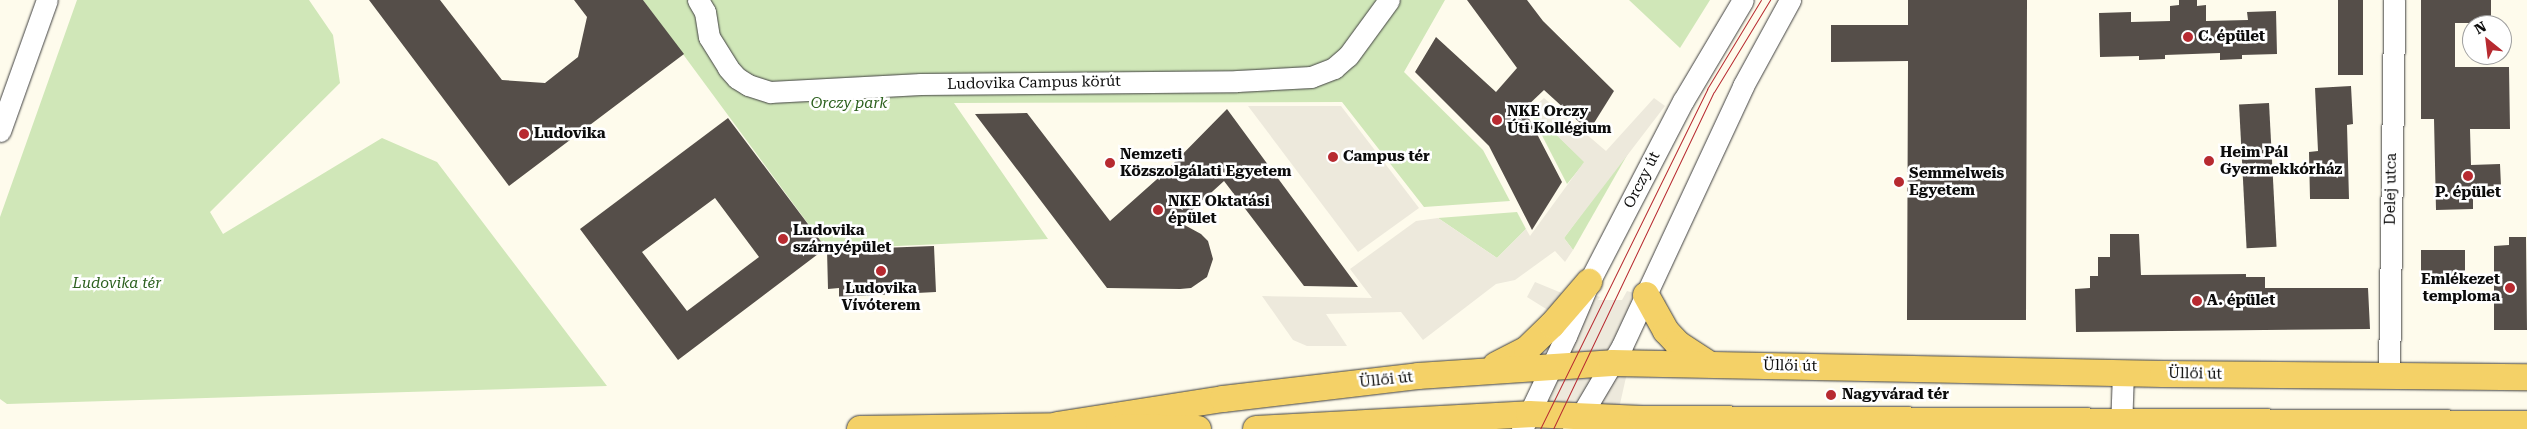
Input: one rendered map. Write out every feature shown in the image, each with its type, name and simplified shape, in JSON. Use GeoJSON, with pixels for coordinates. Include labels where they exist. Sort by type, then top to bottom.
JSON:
{"type":"FeatureCollection","features":[{"type":"Feature","properties":{"kind":"main road"},"geometry":{"type":"LineString","coordinates":[[1483,371],[1527,349],[1552,325],[1589,282]]}},
{"type":"Feature","properties":{"kind":"main road"},"geometry":{"type":"LineString","coordinates":[[1646,295],[1666,331],[1678,344],[1709,364]]}},
{"type":"Feature","properties":{"kind":"main road","name":"Üllői út"},"geometry":{"type":"LineString","coordinates":[[1057,425],[1223,399],[1483,371],[1553,365],[1612,363],[2123,373],[2527,377]]}},
{"type":"Feature","properties":{"kind":"main road"},"geometry":{"type":"LineString","coordinates":[[1256,429],[1525,421],[1636,424],[2527,424]]}},
{"type":"Feature","properties":{"kind":"main road","name":"Üllői út"},"geometry":{"type":"LineString","coordinates":[[860,429],[1057,425],[1198,429]]}},
{"type":"Feature","properties":{"kind":"street"},"geometry":{"type":"LineString","coordinates":[[0,131],[48,0]]}},
{"type":"Feature","properties":{"kind":"street","name":"Ludovika Campus körút"},"geometry":{"type":"LineString","coordinates":[[698,0],[705,12],[709,38],[728,68],[736,78],[748,85],[770,92],[921,84],[1237,81],[1311,77],[1334,68],[1348,56],[1389,0]]}},
{"type":"Feature","properties":{"kind":"street","name":"Orczy út"},"geometry":{"type":"LineString","coordinates":[[1525,421],[1553,365],[1589,282],[1683,101],[1743,0]]}},
{"type":"Feature","properties":{"kind":"street"},"geometry":{"type":"LineString","coordinates":[[1576,422],[1612,363],[1646,295],[1743,86],[1790,0]]}},
{"type":"Feature","properties":{"kind":"street","name":"Delej utca"},"geometry":{"type":"LineString","coordinates":[[2389,377],[2394,0]]}},
{"type":"Feature","properties":{"kind":"street"},"geometry":{"type":"LineString","coordinates":[[2121,425],[2123,373]]}},
{"type":"Feature","properties":{"kind":"green space","name":"Ludovika tér"},"geometry":{"type":"Polygon","coordinates":[[[77,0],[309,0],[333,35],[340,83],[210,212],[223,234],[382,138],[437,162],[607,386],[7,404],[0,399],[0,217],[77,0]]]}},
{"type":"Feature","properties":{"kind":"green space","name":"Orczy park"},"geometry":{"type":"Polygon","coordinates":[[[643,0],[1445,0],[1404,72],[1483,150],[1510,201],[1424,207],[1342,102],[954,103],[1048,239],[826,248],[643,0]]]}},
{"type":"Feature","properties":{"kind":"green space"},"geometry":{"type":"Polygon","coordinates":[[[1629,0],[1710,0],[1680,48],[1629,0]]]}},
{"type":"Feature","properties":{"kind":"green space"},"geometry":{"type":"Polygon","coordinates":[[[1535,114],[1585,162],[1567,184],[1532,116],[1535,114]]]}},
{"type":"Feature","properties":{"kind":"green space"},"geometry":{"type":"Polygon","coordinates":[[[1634,143],[1573,250],[1564,238],[1634,143]]]}},
{"type":"Feature","properties":{"kind":"green space"},"geometry":{"type":"Polygon","coordinates":[[[1517,212],[1526,229],[1497,258],[1438,218],[1517,212]]]}},
{"type":"Feature","properties":{"kind":"shaded area"},"geometry":{"type":"Polygon","coordinates":[[[1544,98],[1606,151],[1654,98],[1665,106],[1564,238],[1573,250],[1565,262],[1555,251],[1515,280],[1496,284],[1423,340],[1401,312],[1326,314],[1347,346],[1307,346],[1293,340],[1262,296],[1372,298],[1350,269],[1416,221],[1438,218],[1497,258],[1526,229],[1530,236],[1584,162],[1531,110],[1544,98]]]}},
{"type":"Feature","properties":{"kind":"shaded area","name":"Campus tér"},"geometry":{"type":"Polygon","coordinates":[[[1248,106],[1341,106],[1419,208],[1358,252],[1248,106]]]}},
{"type":"Feature","properties":{"kind":"shaded area"},"geometry":{"type":"Polygon","coordinates":[[[1535,282],[1569,296],[1592,294],[1600,297],[1598,300],[1622,300],[1627,291],[1634,293],[1631,301],[1638,303],[1666,300],[1667,310],[1646,320],[1633,346],[1620,404],[1625,412],[1554,429],[1523,429],[1545,410],[1572,347],[1551,312],[1527,297],[1535,282]]]}},
{"type":"Feature","properties":{"kind":"building","name":"Ludovika"},"geometry":{"type":"Polygon","coordinates":[[[369,0],[440,0],[502,80],[545,83],[578,57],[587,17],[574,0],[643,0],[684,54],[509,186],[369,0]]]}},
{"type":"Feature","properties":{"kind":"building","name":"NKE Orczy Úti Kollégium"},"geometry":{"type":"Polygon","coordinates":[[[1467,0],[1527,0],[1543,21],[1614,91],[1589,131],[1544,90],[1524,109],[1562,182],[1532,230],[1489,146],[1415,72],[1436,37],[1496,92],[1517,68],[1467,0]]]}},
{"type":"Feature","properties":{"kind":"building"},"geometry":{"type":"Polygon","coordinates":[[[1908,0],[2027,0],[2026,320],[1907,320],[1908,61],[1831,62],[1831,25],[1908,25],[1908,0]]]}},
{"type":"Feature","properties":{"kind":"building","name":"C. épület"},"geometry":{"type":"Polygon","coordinates":[[[2179,0],[2197,0],[2197,6],[2206,5],[2206,21],[2248,20],[2247,12],[2276,11],[2277,54],[2242,55],[2242,59],[2220,60],[2220,53],[2165,55],[2165,59],[2139,60],[2139,56],[2100,57],[2099,13],[2131,12],[2131,22],[2170,21],[2170,6],[2179,5],[2179,0]]]}},
{"type":"Feature","properties":{"kind":"building"},"geometry":{"type":"Polygon","coordinates":[[[2338,0],[2363,0],[2363,75],[2338,75],[2338,0]]]}},
{"type":"Feature","properties":{"kind":"building"},"geometry":{"type":"Polygon","coordinates":[[[2421,0],[2491,0],[2491,15],[2462,15],[2462,23],[2455,23],[2455,67],[2509,67],[2510,129],[2470,129],[2471,165],[2500,164],[2501,186],[2473,187],[2473,209],[2436,210],[2434,119],[2421,119],[2421,0]]]}},
{"type":"Feature","properties":{"kind":"building"},"geometry":{"type":"Polygon","coordinates":[[[2351,86],[2353,124],[2347,125],[2349,199],[2310,199],[2309,152],[2318,151],[2315,88],[2351,86]]]}},
{"type":"Feature","properties":{"kind":"building"},"geometry":{"type":"Polygon","coordinates":[[[2269,103],[2277,247],[2247,248],[2239,105],[2269,103]]]}},
{"type":"Feature","properties":{"kind":"building","name":"NKE Oktatási épület"},"geometry":{"type":"Polygon","coordinates":[[[1227,109],[1358,287],[1304,286],[1224,181],[1179,222],[1201,234],[1208,241],[1213,259],[1207,277],[1191,288],[1107,288],[975,114],[1027,113],[1110,221],[1165,172],[1227,109]]]}},
{"type":"Feature","properties":{"kind":"building","name":"Ludovika szárnyépület"},"geometry":{"type":"Polygon","coordinates":[[[728,118],[826,248],[678,360],[580,229],[728,118]],[[715,198],[642,252],[687,311],[759,257],[715,198]]]}},
{"type":"Feature","properties":{"kind":"building","name":"A. épület"},"geometry":{"type":"Polygon","coordinates":[[[2110,234],[2139,234],[2141,275],[2246,274],[2246,277],[2265,277],[2265,288],[2368,288],[2370,329],[2076,332],[2075,289],[2090,288],[2090,276],[2098,276],[2098,257],[2110,257],[2110,234]]]}},
{"type":"Feature","properties":{"kind":"building","name":"Emlékezet temploma"},"geometry":{"type":"Polygon","coordinates":[[[2509,237],[2526,237],[2527,330],[2494,330],[2494,246],[2509,245],[2509,237]]]}},
{"type":"Feature","properties":{"kind":"building","name":"Ludovika Vívóterem"},"geometry":{"type":"Polygon","coordinates":[[[934,246],[936,292],[839,297],[839,288],[828,289],[827,250],[934,246]]]}},
{"type":"Feature","properties":{"kind":"building"},"geometry":{"type":"Polygon","coordinates":[[[2421,250],[2465,250],[2465,285],[2421,285],[2421,250]]]}},
{"type":"Feature","properties":{"kind":"tram line"},"geometry":{"type":"LineString","coordinates":[[1540,429],[1707,89],[1761,0]]}},
{"type":"Feature","properties":{"kind":"tram line"},"geometry":{"type":"LineString","coordinates":[[1553,429],[1714,92],[1770,0]]}},
{"type":"Feature","properties":{"kind":"place","name":"C. épület"},"geometry":{"type":"Point","coordinates":[2188,37]}},
{"type":"Feature","properties":{"kind":"place","name":"NKE Orczy Úti Kollégium"},"geometry":{"type":"Point","coordinates":[1497,120]}},
{"type":"Feature","properties":{"kind":"place","name":"Ludovika"},"geometry":{"type":"Point","coordinates":[524,134]}},
{"type":"Feature","properties":{"kind":"place","name":"Campus tér"},"geometry":{"type":"Point","coordinates":[1333,157]}},
{"type":"Feature","properties":{"kind":"place","name":"Heim Pál Gyermekkórház"},"geometry":{"type":"Point","coordinates":[2209,161]}},
{"type":"Feature","properties":{"kind":"place","name":"Nemzeti Közszolgálati Egyetem"},"geometry":{"type":"Point","coordinates":[1110,163]}},
{"type":"Feature","properties":{"kind":"place","name":"P. épület"},"geometry":{"type":"Point","coordinates":[2468,176]}},
{"type":"Feature","properties":{"kind":"place","name":"Semmelweis Egyetem"},"geometry":{"type":"Point","coordinates":[1899,182]}},
{"type":"Feature","properties":{"kind":"place","name":"NKE Oktatási épület"},"geometry":{"type":"Point","coordinates":[1158,210]}},
{"type":"Feature","properties":{"kind":"place","name":"Ludovika szárnyépület"},"geometry":{"type":"Point","coordinates":[783,239]}},
{"type":"Feature","properties":{"kind":"place","name":"Ludovika Vívóterem"},"geometry":{"type":"Point","coordinates":[881,271]}},
{"type":"Feature","properties":{"kind":"place","name":"Emlékezet temploma"},"geometry":{"type":"Point","coordinates":[2510,288]}},
{"type":"Feature","properties":{"kind":"place","name":"A. épület"},"geometry":{"type":"Point","coordinates":[2197,301]}},
{"type":"Feature","properties":{"kind":"place","name":"Nagyvárad tér"},"geometry":{"type":"Point","coordinates":[1831,395]}}]}
